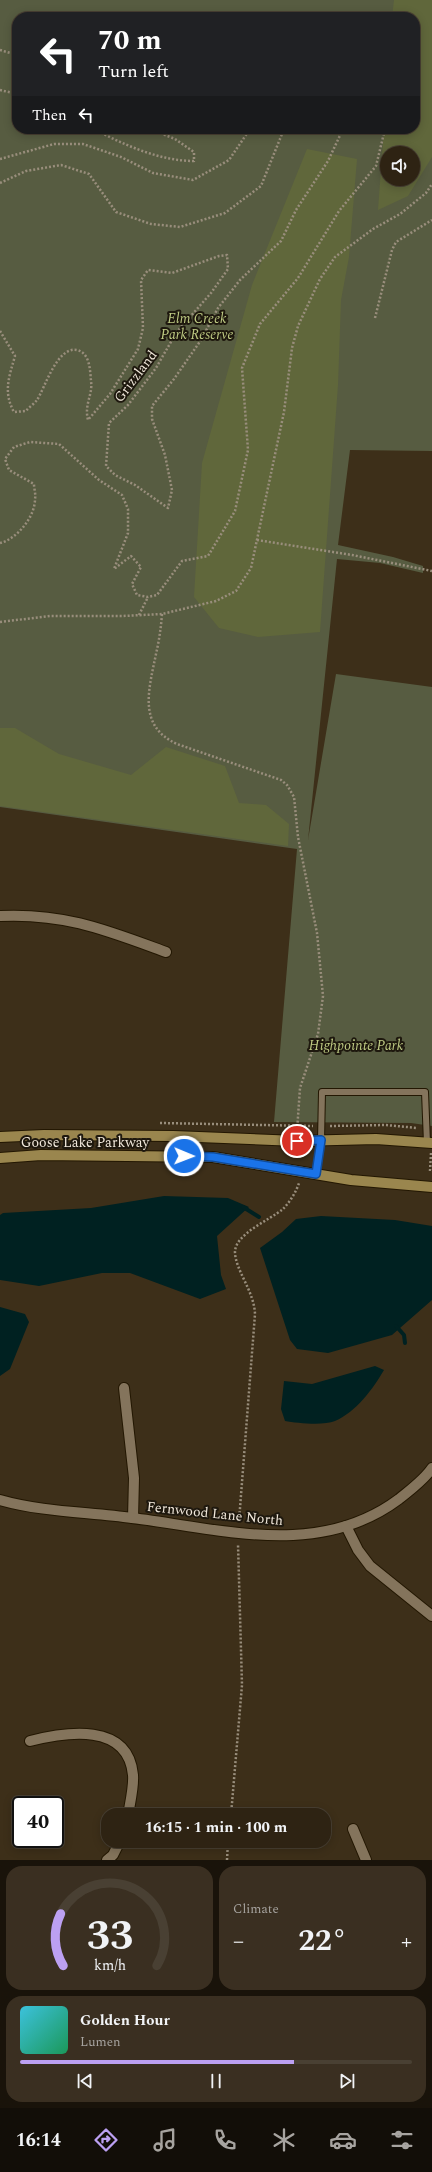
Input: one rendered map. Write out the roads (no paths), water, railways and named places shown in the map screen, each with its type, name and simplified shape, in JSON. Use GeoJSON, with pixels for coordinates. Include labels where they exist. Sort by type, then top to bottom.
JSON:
{"type":"FeatureCollection","features":[{"type":"Feature","properties":{"kind":"street"},"geometry":{"type":"LineString","coordinates":[[0,916],[28,914],[63,918],[98,927],[166,952]]}},
{"type":"Feature","properties":{"kind":"street","name":"Goose Lake Parkway"},"geometry":{"type":"LineString","coordinates":[[0,1137],[44,1135],[173,1136],[297,1141],[376,1139],[429,1143]]}},
{"type":"Feature","properties":{"kind":"street","name":"Goose Lake Parkway"},"geometry":{"type":"LineString","coordinates":[[0,1158],[41,1155],[213,1157],[350,1180],[432,1187]]}},
{"type":"Feature","properties":{"kind":"street"},"geometry":{"type":"LineString","coordinates":[[124,1388],[134,1478],[133,1518]]}},
{"type":"Feature","properties":{"kind":"street","name":"Fernwood Lane North"},"geometry":{"type":"LineString","coordinates":[[0,1500],[36,1507],[238,1532],[276,1536],[300,1535],[328,1532],[346,1526],[386,1508],[410,1490],[432,1468]]}},
{"type":"Feature","properties":{"kind":"street"},"geometry":{"type":"LineString","coordinates":[[346,1526],[358,1550],[370,1566],[432,1616]]}},
{"type":"Feature","properties":{"kind":"street"},"geometry":{"type":"LineString","coordinates":[[30,1741],[58,1734],[88,1734],[107,1738],[120,1745],[128,1758],[133,1776],[129,1808]]}},
{"type":"Feature","properties":{"kind":"street"},"geometry":{"type":"LineString","coordinates":[[353,1829],[366,1860]]}},
{"type":"Feature","properties":{"kind":"street"},"geometry":{"type":"LineString","coordinates":[[107,1860],[113,1855],[116,1848]]}},
{"type":"Feature","properties":{"kind":"lane"},"geometry":{"type":"LineString","coordinates":[[316,1174],[321,1140],[322,1092],[425,1092],[426,1126],[429,1143]]}},
{"type":"Feature","properties":{"kind":"water"},"geometry":{"type":"Polygon","coordinates":[[[164,1196],[228,1198],[249,1207],[217,1236],[221,1275],[226,1289],[200,1299],[130,1273],[102,1273],[39,1286],[0,1280],[0,1215],[3,1213],[91,1208],[164,1196]]]}},
{"type":"Feature","properties":{"kind":"water"},"geometry":{"type":"Polygon","coordinates":[[[321,1216],[395,1220],[432,1226],[432,1300],[392,1335],[328,1353],[297,1349],[290,1340],[260,1248],[282,1232],[296,1219],[321,1216]]]}},
{"type":"Feature","properties":{"kind":"water"},"geometry":{"type":"Polygon","coordinates":[[[0,1307],[25,1314],[29,1322],[10,1369],[0,1376],[0,1307]]]}},
{"type":"Feature","properties":{"kind":"water"},"geometry":{"type":"Polygon","coordinates":[[[375,1366],[384,1370],[380,1377],[357,1406],[343,1417],[330,1423],[317,1424],[285,1421],[281,1409],[284,1381],[312,1384],[375,1366]]]}},
{"type":"Feature","properties":{"kind":"waterway"},"geometry":{"type":"LineString","coordinates":[[243,1207],[259,1217]]}},
{"type":"Feature","properties":{"kind":"waterway"},"geometry":{"type":"LineString","coordinates":[[396,1326],[404,1335],[405,1343]]}},
{"type":"Feature","properties":{"kind":"park label","name":"Elm Creek Park Reserve"},"geometry":{"type":"Point","coordinates":[197,326]}},
{"type":"Feature","properties":{"kind":"park label","name":"Highpointe Park"},"geometry":{"type":"Point","coordinates":[356,1045]}}]}
